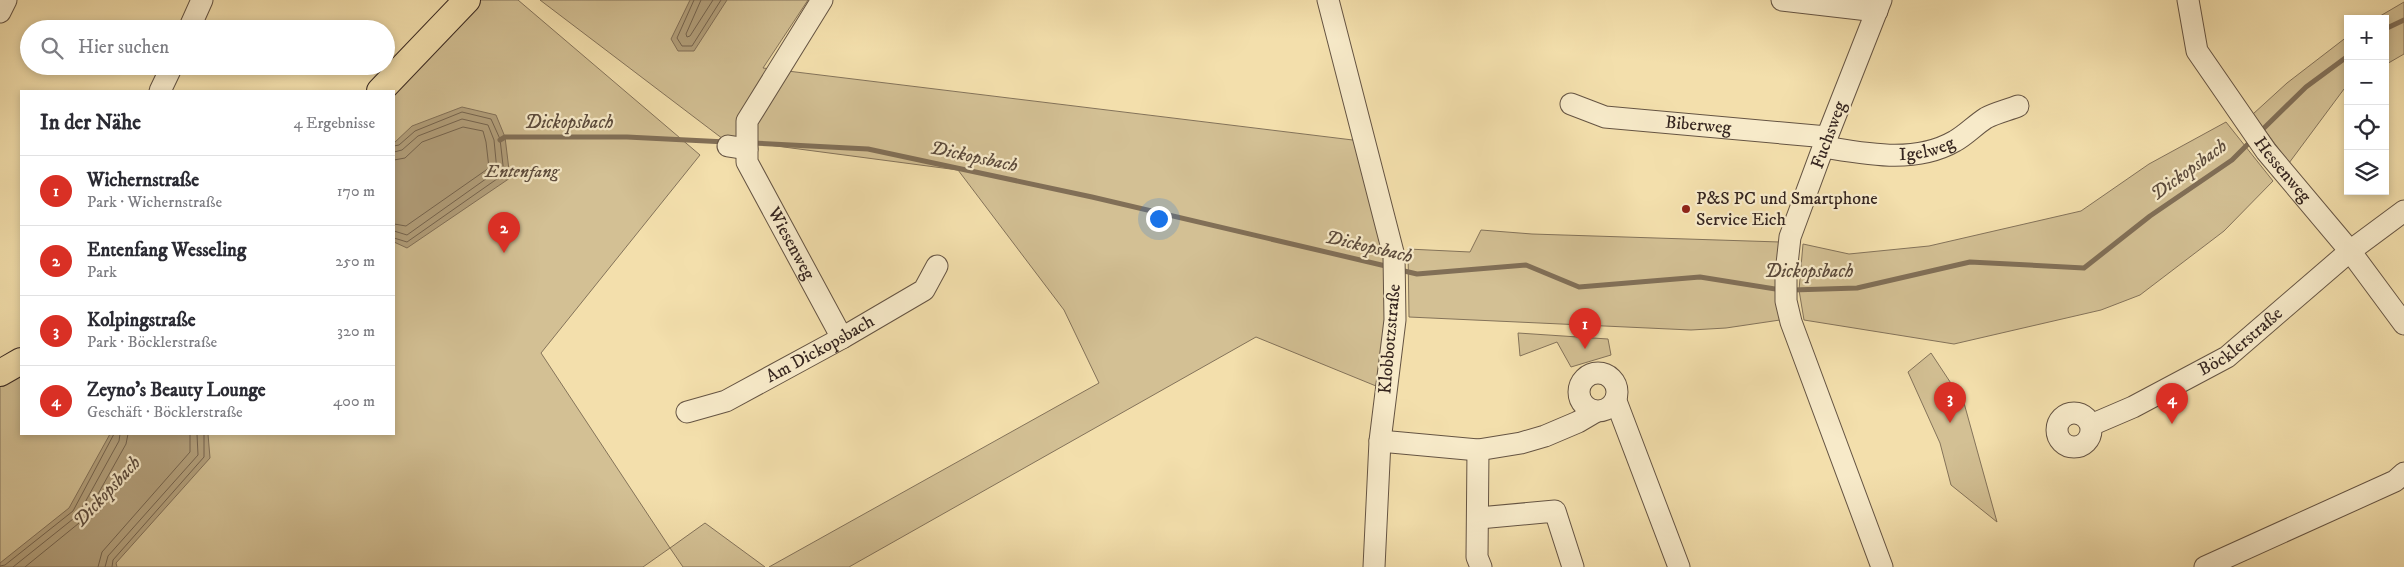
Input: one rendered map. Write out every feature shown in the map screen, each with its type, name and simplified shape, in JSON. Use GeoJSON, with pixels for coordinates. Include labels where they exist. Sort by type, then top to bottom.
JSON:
{"type":"FeatureCollection","features":[{"type":"Feature","properties":{"kind":"main road"},"geometry":{"type":"LineString","coordinates":[[381,90],[467,0]]}},
{"type":"Feature","properties":{"kind":"main road"},"geometry":{"type":"LineString","coordinates":[[0,373],[20,362]]}},
{"type":"Feature","properties":{"kind":"street"},"geometry":{"type":"LineString","coordinates":[[0,12],[6,0]]}},
{"type":"Feature","properties":{"kind":"street"},"geometry":{"type":"LineString","coordinates":[[193,20],[202,0]]}},
{"type":"Feature","properties":{"kind":"street","name":"Wiesenweg"},"geometry":{"type":"LineString","coordinates":[[822,0],[747,121],[742,145],[748,162],[842,338]]}},
{"type":"Feature","properties":{"kind":"street","name":"Klobbotzstraße"},"geometry":{"type":"LineString","coordinates":[[1328,0],[1394,256],[1396,282],[1395,320],[1380,441],[1374,567]]}},
{"type":"Feature","properties":{"kind":"street"},"geometry":{"type":"LineString","coordinates":[[1782,0],[1879,6]]}},
{"type":"Feature","properties":{"kind":"street","name":"Hessenweg"},"geometry":{"type":"LineString","coordinates":[[2188,0],[2197,51],[2266,151],[2350,251],[2404,324]]}},
{"type":"Feature","properties":{"kind":"street","name":"Fuchsweg"},"geometry":{"type":"LineString","coordinates":[[1879,6],[1790,237],[1786,272],[1786,300],[1791,322],[1882,567]]}},
{"type":"Feature","properties":{"kind":"street"},"geometry":{"type":"LineString","coordinates":[[160,90],[168,75]]}},
{"type":"Feature","properties":{"kind":"street","name":"Biberweg"},"geometry":{"type":"LineString","coordinates":[[1571,104],[1605,117],[1826,142]]}},
{"type":"Feature","properties":{"kind":"street","name":"Igelweg"},"geometry":{"type":"LineString","coordinates":[[1826,142],[1876,156],[1903,155],[1932,150],[1954,142],[1987,118],[2018,106]]}},
{"type":"Feature","properties":{"kind":"street","name":"Böcklerstraße"},"geometry":{"type":"LineString","coordinates":[[2091,425],[2133,406],[2227,357],[2350,251],[2404,211]]}},
{"type":"Feature","properties":{"kind":"street","name":"Am Dickopsbach"},"geometry":{"type":"LineString","coordinates":[[687,412],[726,401],[842,338],[924,290],[937,266]]}},
{"type":"Feature","properties":{"kind":"street"},"geometry":{"type":"LineString","coordinates":[[1595,412],[1584,406],[1579,394],[1582,383],[1591,375],[1602,373],[1613,379],[1618,390],[1616,402],[1679,567]]}},
{"type":"Feature","properties":{"kind":"street"},"geometry":{"type":"LineString","coordinates":[[1380,441],[1478,450],[1521,443],[1545,436],[1578,422],[1595,412],[1607,410],[1616,402]]}},
{"type":"Feature","properties":{"kind":"street"},"geometry":{"type":"LineString","coordinates":[[1478,450],[1479,518],[1477,557],[1481,567]]}},
{"type":"Feature","properties":{"kind":"street"},"geometry":{"type":"LineString","coordinates":[[2205,567],[2395,481],[2404,473]]}},
{"type":"Feature","properties":{"kind":"street"},"geometry":{"type":"LineString","coordinates":[[1479,518],[1555,511],[1573,567]]}},
{"type":"Feature","properties":{"kind":"green space","name":"Entenfang"},"geometry":{"type":"Polygon","coordinates":[[[481,0],[518,0],[700,155],[541,353],[670,548],[643,567],[0,567],[0,382],[20,369],[20,435],[395,435],[395,91],[481,0]]]}},
{"type":"Feature","properties":{"kind":"green space"},"geometry":{"type":"Polygon","coordinates":[[[540,0],[808,0],[763,68],[1361,141],[1386,250],[1385,325],[1376,386],[1256,337],[849,567],[769,567],[1099,383],[1064,310],[958,170],[723,139],[540,0]]]}},
{"type":"Feature","properties":{"kind":"green space"},"geometry":{"type":"Polygon","coordinates":[[[2404,2],[2404,54],[2389,63],[2389,15],[2382,15],[2404,2]]]}},
{"type":"Feature","properties":{"kind":"green space"},"geometry":{"type":"Polygon","coordinates":[[[2344,39],[2344,89],[2289,163],[2253,114],[2287,83],[2344,39]]]}},
{"type":"Feature","properties":{"kind":"green space"},"geometry":{"type":"Polygon","coordinates":[[[2226,122],[2273,181],[2224,231],[2140,295],[2101,310],[1954,344],[1804,320],[1799,290],[1803,244],[1849,254],[1929,246],[2081,211],[2149,164],[2226,122]]]}},
{"type":"Feature","properties":{"kind":"green space"},"geometry":{"type":"Polygon","coordinates":[[[1481,230],[1532,234],[1780,242],[1780,320],[1726,328],[1691,330],[1409,317],[1408,249],[1470,252],[1481,230]]]}},
{"type":"Feature","properties":{"kind":"green space"},"geometry":{"type":"Polygon","coordinates":[[[1518,333],[1608,339],[1611,355],[1571,367],[1557,342],[1520,356],[1518,333]]]}},
{"type":"Feature","properties":{"kind":"green space"},"geometry":{"type":"Polygon","coordinates":[[[1931,353],[1964,403],[1997,522],[1951,485],[1940,443],[1908,372],[1931,353]]]}},
{"type":"Feature","properties":{"kind":"green space"},"geometry":{"type":"Polygon","coordinates":[[[705,523],[765,567],[683,567],[670,548],[705,523]]]}},
{"type":"Feature","properties":{"kind":"water"},"geometry":{"type":"Polygon","coordinates":[[[690,0],[727,0],[694,51],[678,51],[671,39],[690,0]]]}},
{"type":"Feature","properties":{"kind":"water"},"geometry":{"type":"Polygon","coordinates":[[[462,107],[496,115],[505,137],[510,178],[407,248],[395,242],[395,142],[412,126],[462,107]]]}},
{"type":"Feature","properties":{"kind":"water"},"geometry":{"type":"Polygon","coordinates":[[[109,435],[208,435],[210,458],[116,563],[117,567],[0,567],[0,563],[69,508],[109,435]]]}},
{"type":"Feature","properties":{"kind":"waterway","name":"Dickopsbach"},"geometry":{"type":"LineString","coordinates":[[2389,27],[2404,20]]}},
{"type":"Feature","properties":{"kind":"waterway","name":"Dickopsbach"},"geometry":{"type":"LineString","coordinates":[[2260,132],[2306,87],[2344,59]]}},
{"type":"Feature","properties":{"kind":"waterway","name":"Dickopsbach"},"geometry":{"type":"LineString","coordinates":[[500,140],[505,137],[627,137],[726,142]]}},
{"type":"Feature","properties":{"kind":"waterway","name":"Dickopsbach"},"geometry":{"type":"LineString","coordinates":[[1792,290],[1857,288],[1970,262],[2084,268],[2150,216],[2232,160],[2252,140]]}},
{"type":"Feature","properties":{"kind":"waterway","name":"Dickopsbach"},"geometry":{"type":"LineString","coordinates":[[752,143],[868,149],[1092,197],[1390,267]]}},
{"type":"Feature","properties":{"kind":"waterway","name":"Dickopsbach"},"geometry":{"type":"LineString","coordinates":[[1400,270],[1417,274],[1526,265],[1579,287],[1700,277],[1781,290]]}},
{"type":"Feature","properties":{"kind":"place","name":"P&S PC und Smartphone Service Eich"},"geometry":{"type":"Point","coordinates":[1686,209]}},
{"type":"Feature","properties":{"kind":"place","name":"Entenfang Wesseling"},"geometry":{"type":"Point","coordinates":[504,253]}},
{"type":"Feature","properties":{"kind":"place","name":"Wichernstraße"},"geometry":{"type":"Point","coordinates":[1585,349]}},
{"type":"Feature","properties":{"kind":"place","name":"Kolpingstraße"},"geometry":{"type":"Point","coordinates":[1950,423]}},
{"type":"Feature","properties":{"kind":"place","name":"Zeyno's Beauty Lounge"},"geometry":{"type":"Point","coordinates":[2172,424]}}]}
